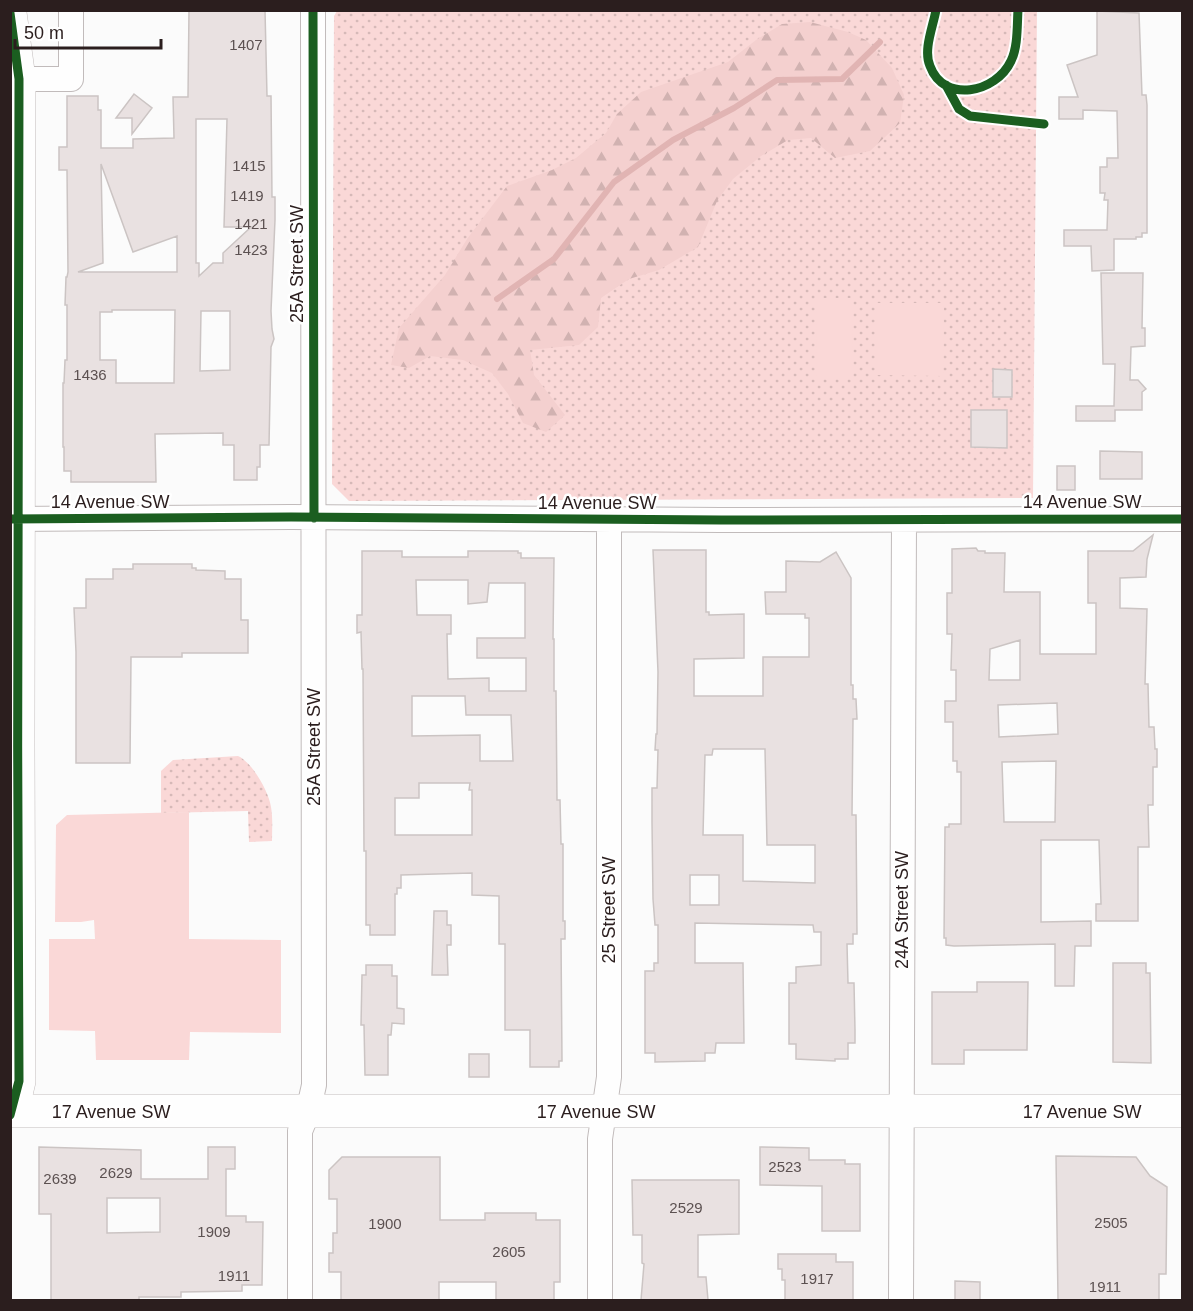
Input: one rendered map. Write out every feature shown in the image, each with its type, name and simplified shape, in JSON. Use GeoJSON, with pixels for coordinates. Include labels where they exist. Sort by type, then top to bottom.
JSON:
{"type":"FeatureCollection","features":[{"type":"Feature","properties":{"kind":"street"},"geometry":{"type":"LineString","coordinates":[[19,79],[30,10]]}},
{"type":"Feature","properties":{"kind":"street"},"geometry":{"type":"LineString","coordinates":[[19,79],[71,79],[71,10]]}},
{"type":"Feature","properties":{"kind":"street","name":"25A Street SW"},"geometry":{"type":"LineString","coordinates":[[300,1300],[300,1131],[308,1112],[314,1085],[313,10]]}},
{"type":"Feature","properties":{"kind":"street"},"geometry":{"type":"LineString","coordinates":[[10,13],[19,79],[14,765],[19,1081],[11,1112]]}},
{"type":"Feature","properties":{"kind":"street","name":"14 Avenue SW"},"geometry":{"type":"LineString","coordinates":[[15,519],[1182,519]]}},
{"type":"Feature","properties":{"kind":"street","name":"25 Street SW"},"geometry":{"type":"LineString","coordinates":[[600,1300],[600,1139],[609,1077],[609,519]]}},
{"type":"Feature","properties":{"kind":"street","name":"24A Street SW"},"geometry":{"type":"LineString","coordinates":[[902,1300],[904,520]]}},
{"type":"Feature","properties":{"kind":"street","name":"17 Avenue SW"},"geometry":{"type":"LineString","coordinates":[[11,1112],[1182,1111]]}},
{"type":"Feature","properties":{"kind":"shaded area"},"geometry":{"type":"Polygon","coordinates":[[[337,11],[1037,11],[1033,498],[349,501],[332,484],[334,16],[337,11]]]}},
{"type":"Feature","properties":{"kind":"shaded area"},"geometry":{"type":"Polygon","coordinates":[[[817,298],[853,298],[852,379],[816,379],[817,298]]]}},
{"type":"Feature","properties":{"kind":"shaded area"},"geometry":{"type":"Polygon","coordinates":[[[875,303],[944,303],[943,376],[875,375],[875,303]]]}},
{"type":"Feature","properties":{"kind":"shaded area"},"geometry":{"type":"Polygon","coordinates":[[[238,756],[249,764],[259,778],[270,801],[272,841],[249,842],[248,811],[161,813],[161,771],[173,760],[238,756]]]}},
{"type":"Feature","properties":{"kind":"shaded area"},"geometry":{"type":"Polygon","coordinates":[[[189,812],[189,939],[281,940],[281,1033],[190,1032],[189,1060],[96,1060],[95,1031],[49,1030],[49,939],[95,939],[94,920],[55,922],[56,825],[67,815],[189,812]]]}},
{"type":"Feature","properties":{"kind":"green space"},"geometry":{"type":"Polygon","coordinates":[[[810,22],[848,32],[866,40],[892,68],[904,95],[900,123],[870,151],[835,158],[811,138],[788,140],[761,156],[733,179],[717,201],[698,247],[659,270],[629,279],[601,298],[598,327],[579,345],[530,350],[534,375],[565,415],[546,432],[523,423],[508,394],[492,373],[463,360],[430,356],[409,368],[391,365],[399,328],[445,275],[467,239],[507,186],[552,170],[576,158],[606,133],[617,114],[641,92],[728,62],[756,40],[782,24],[810,22]]]}},
{"type":"Feature","properties":{"kind":"building"},"geometry":{"type":"Polygon","coordinates":[[[189,10],[265,10],[267,96],[271,96],[272,197],[275,197],[271,311],[274,339],[271,347],[269,445],[260,445],[260,467],[257,467],[257,480],[234,480],[234,445],[223,445],[223,433],[155,434],[156,482],[71,482],[71,471],[64,471],[63,447],[63,383],[65,360],[67,360],[67,305],[65,305],[68,272],[67,170],[59,170],[59,147],[67,147],[67,96],[98,96],[98,110],[101,110],[101,148],[133,148],[133,139],[174,138],[173,97],[188,97],[189,10]],[[196,119],[196,263],[199,263],[199,276],[213,263],[223,263],[223,253],[251,227],[224,227],[227,119],[196,119]],[[101,164],[103,263],[78,272],[177,272],[177,236],[133,252],[101,164]],[[112,310],[112,312],[100,312],[100,360],[116,360],[116,383],[174,383],[175,310],[112,310]],[[201,311],[200,371],[230,370],[230,311],[201,311]]]}},
{"type":"Feature","properties":{"kind":"building"},"geometry":{"type":"Polygon","coordinates":[[[1097,11],[1139,13],[1142,95],[1146,95],[1147,105],[1147,233],[1142,233],[1142,237],[1136,237],[1136,239],[1114,239],[1114,270],[1092,271],[1091,246],[1064,246],[1064,230],[1107,230],[1108,200],[1104,200],[1105,193],[1100,193],[1100,167],[1107,167],[1107,158],[1118,158],[1117,111],[1083,110],[1083,119],[1059,119],[1059,97],[1078,97],[1067,65],[1097,55],[1097,11]]]}},
{"type":"Feature","properties":{"kind":"building"},"geometry":{"type":"Polygon","coordinates":[[[134,94],[152,108],[132,134],[132,118],[116,118],[134,94]]]}},
{"type":"Feature","properties":{"kind":"building"},"geometry":{"type":"Polygon","coordinates":[[[1101,273],[1143,273],[1142,328],[1145,328],[1145,346],[1131,347],[1130,380],[1138,380],[1146,389],[1142,392],[1142,410],[1115,410],[1115,421],[1076,421],[1076,406],[1114,406],[1115,364],[1103,364],[1101,273]]]}},
{"type":"Feature","properties":{"kind":"building"},"geometry":{"type":"Polygon","coordinates":[[[993,369],[1012,370],[1012,397],[993,397],[993,369]]]}},
{"type":"Feature","properties":{"kind":"building"},"geometry":{"type":"Polygon","coordinates":[[[971,410],[1007,410],[1007,448],[971,447],[971,410]]]}},
{"type":"Feature","properties":{"kind":"building"},"geometry":{"type":"Polygon","coordinates":[[[1100,451],[1142,452],[1142,479],[1100,479],[1100,451]]]}},
{"type":"Feature","properties":{"kind":"building"},"geometry":{"type":"Polygon","coordinates":[[[1057,466],[1075,466],[1075,490],[1057,490],[1057,466]]]}},
{"type":"Feature","properties":{"kind":"building"},"geometry":{"type":"Polygon","coordinates":[[[1153,535],[1147,559],[1146,577],[1120,578],[1120,608],[1147,609],[1145,684],[1148,684],[1149,727],[1154,727],[1155,749],[1157,749],[1157,767],[1153,767],[1153,805],[1148,805],[1149,847],[1138,847],[1138,921],[1096,921],[1096,904],[1101,904],[1099,840],[1041,840],[1041,922],[1091,921],[1091,946],[1075,946],[1074,986],[1055,986],[1055,944],[954,946],[946,945],[946,938],[944,938],[945,827],[949,827],[949,824],[961,824],[961,772],[957,772],[957,761],[953,761],[953,722],[945,722],[945,701],[956,701],[956,670],[951,670],[952,634],[947,634],[947,593],[952,593],[952,549],[976,548],[985,553],[1005,553],[1004,592],[1040,592],[1040,654],[1096,654],[1096,603],[1088,603],[1088,551],[1133,551],[1153,535]],[[1020,640],[990,649],[989,680],[1020,680],[1020,640]],[[1057,703],[998,705],[999,737],[1058,734],[1057,703]],[[1056,761],[1002,762],[1004,822],[1055,822],[1056,761]]]}},
{"type":"Feature","properties":{"kind":"building"},"geometry":{"type":"Polygon","coordinates":[[[653,550],[706,550],[706,612],[709,612],[709,615],[744,614],[744,658],[694,659],[694,696],[763,696],[763,657],[809,657],[809,618],[805,618],[805,614],[766,614],[765,592],[786,592],[786,561],[820,562],[836,552],[851,578],[851,685],[853,685],[853,699],[856,699],[857,719],[853,719],[852,815],[856,815],[857,934],[853,934],[853,944],[847,944],[848,983],[854,983],[855,1030],[855,1043],[848,1043],[848,1059],[835,1059],[835,1061],[796,1059],[796,1044],[789,1044],[789,983],[796,983],[796,967],[821,965],[821,932],[814,932],[813,925],[695,923],[695,963],[743,963],[744,1043],[716,1043],[715,1053],[705,1053],[705,1061],[655,1062],[655,1053],[645,1053],[645,971],[654,971],[654,963],[658,963],[658,925],[655,925],[653,899],[652,788],[657,788],[658,750],[655,750],[658,672],[653,550]],[[713,749],[712,755],[705,755],[703,835],[743,835],[743,881],[815,883],[815,845],[767,845],[765,749],[713,749]],[[690,875],[690,905],[719,905],[719,875],[690,875]]]}},
{"type":"Feature","properties":{"kind":"building"},"geometry":{"type":"Polygon","coordinates":[[[362,551],[402,551],[402,557],[468,557],[468,551],[518,551],[521,553],[521,558],[554,558],[553,639],[557,800],[560,800],[561,844],[563,844],[563,921],[565,921],[565,939],[561,939],[562,1061],[559,1061],[559,1067],[530,1067],[530,1030],[505,1030],[505,944],[499,944],[499,896],[472,895],[472,873],[401,875],[401,888],[397,888],[397,894],[395,894],[395,935],[370,935],[370,925],[366,925],[366,851],[364,851],[363,669],[361,632],[357,633],[357,615],[362,615],[362,551]],[[416,580],[417,615],[451,615],[451,634],[447,634],[448,679],[489,678],[489,691],[526,691],[526,658],[477,658],[477,638],[525,638],[525,583],[489,583],[487,602],[468,604],[468,580],[416,580]],[[412,696],[412,736],[480,735],[480,761],[513,761],[511,715],[466,715],[465,696],[412,696]],[[419,783],[419,798],[395,798],[395,835],[472,835],[470,783],[419,783]]]}},
{"type":"Feature","properties":{"kind":"building"},"geometry":{"type":"Polygon","coordinates":[[[133,564],[192,564],[192,568],[196,570],[225,571],[225,579],[241,579],[241,620],[248,620],[248,653],[182,653],[182,657],[131,657],[130,763],[76,763],[74,608],[86,608],[86,579],[113,579],[113,569],[133,569],[133,564]]]}},
{"type":"Feature","properties":{"kind":"building"},"geometry":{"type":"Polygon","coordinates":[[[434,911],[447,911],[447,925],[451,925],[451,945],[447,945],[448,975],[432,975],[434,911]]]}},
{"type":"Feature","properties":{"kind":"building"},"geometry":{"type":"Polygon","coordinates":[[[1113,963],[1146,963],[1146,973],[1150,973],[1151,1063],[1113,1062],[1113,963]]]}},
{"type":"Feature","properties":{"kind":"building"},"geometry":{"type":"Polygon","coordinates":[[[366,965],[392,965],[392,976],[397,976],[397,1008],[404,1009],[404,1024],[392,1023],[391,1035],[388,1035],[388,1075],[365,1075],[364,1025],[361,1025],[362,975],[366,975],[366,965]]]}},
{"type":"Feature","properties":{"kind":"building"},"geometry":{"type":"Polygon","coordinates":[[[977,982],[1028,982],[1027,1050],[964,1050],[964,1064],[932,1064],[932,992],[977,992],[977,982]]]}},
{"type":"Feature","properties":{"kind":"building"},"geometry":{"type":"Polygon","coordinates":[[[469,1054],[489,1054],[489,1077],[469,1077],[469,1054]]]}},
{"type":"Feature","properties":{"kind":"building"},"geometry":{"type":"Polygon","coordinates":[[[39,1147],[141,1150],[141,1179],[208,1179],[208,1147],[235,1147],[235,1169],[226,1169],[226,1216],[246,1216],[246,1222],[263,1222],[262,1285],[242,1285],[242,1291],[181,1292],[181,1297],[139,1297],[139,1300],[51,1300],[51,1214],[39,1214],[39,1147]],[[107,1198],[107,1233],[160,1232],[160,1198],[107,1198]]]}},
{"type":"Feature","properties":{"kind":"building"},"geometry":{"type":"Polygon","coordinates":[[[760,1147],[809,1148],[809,1160],[845,1160],[845,1164],[860,1164],[860,1231],[822,1231],[822,1186],[760,1185],[760,1147]]]}},
{"type":"Feature","properties":{"kind":"building"},"geometry":{"type":"Polygon","coordinates":[[[1056,1156],[1136,1157],[1150,1176],[1167,1187],[1166,1274],[1159,1274],[1159,1300],[1058,1300],[1056,1156]]]}},
{"type":"Feature","properties":{"kind":"building"},"geometry":{"type":"Polygon","coordinates":[[[342,1157],[440,1157],[440,1220],[485,1220],[485,1213],[536,1213],[536,1220],[560,1220],[560,1282],[554,1282],[554,1300],[496,1300],[496,1282],[439,1282],[439,1300],[341,1300],[341,1272],[329,1272],[329,1253],[333,1253],[333,1233],[337,1233],[337,1199],[329,1199],[329,1170],[342,1157]]]}},
{"type":"Feature","properties":{"kind":"building"},"geometry":{"type":"Polygon","coordinates":[[[632,1180],[739,1180],[739,1234],[698,1235],[698,1277],[706,1277],[708,1300],[641,1300],[644,1264],[642,1263],[642,1235],[633,1235],[632,1180]]]}},
{"type":"Feature","properties":{"kind":"building"},"geometry":{"type":"Polygon","coordinates":[[[778,1254],[836,1254],[836,1262],[853,1262],[853,1300],[785,1300],[785,1280],[782,1280],[782,1269],[778,1269],[778,1254]]]}},
{"type":"Feature","properties":{"kind":"building"},"geometry":{"type":"Polygon","coordinates":[[[955,1281],[980,1282],[980,1300],[955,1300],[955,1281]]]}},
{"type":"Feature","properties":{"kind":"waterway"},"geometry":{"type":"LineString","coordinates":[[497,299],[554,259],[614,182],[673,140],[734,108],[777,80],[842,79],[880,42]]}},
{"type":"Feature","properties":{"kind":"cycle path"},"geometry":{"type":"LineString","coordinates":[[313,10],[314,518]]}},
{"type":"Feature","properties":{"kind":"cycle path"},"geometry":{"type":"LineString","coordinates":[[936,10],[928,46],[928,60],[937,78],[946,86],[958,90],[982,87],[994,81],[1004,72],[1011,61],[1016,43],[1018,10]]}},
{"type":"Feature","properties":{"kind":"cycle path"},"geometry":{"type":"LineString","coordinates":[[10,13],[19,79],[19,1081],[10,1115]]}},
{"type":"Feature","properties":{"kind":"cycle path"},"geometry":{"type":"LineString","coordinates":[[946,85],[959,109],[970,116],[1044,124]]}},
{"type":"Feature","properties":{"kind":"cycle path"},"geometry":{"type":"LineString","coordinates":[[10,519],[291,517],[721,520],[1182,519]]}}]}
